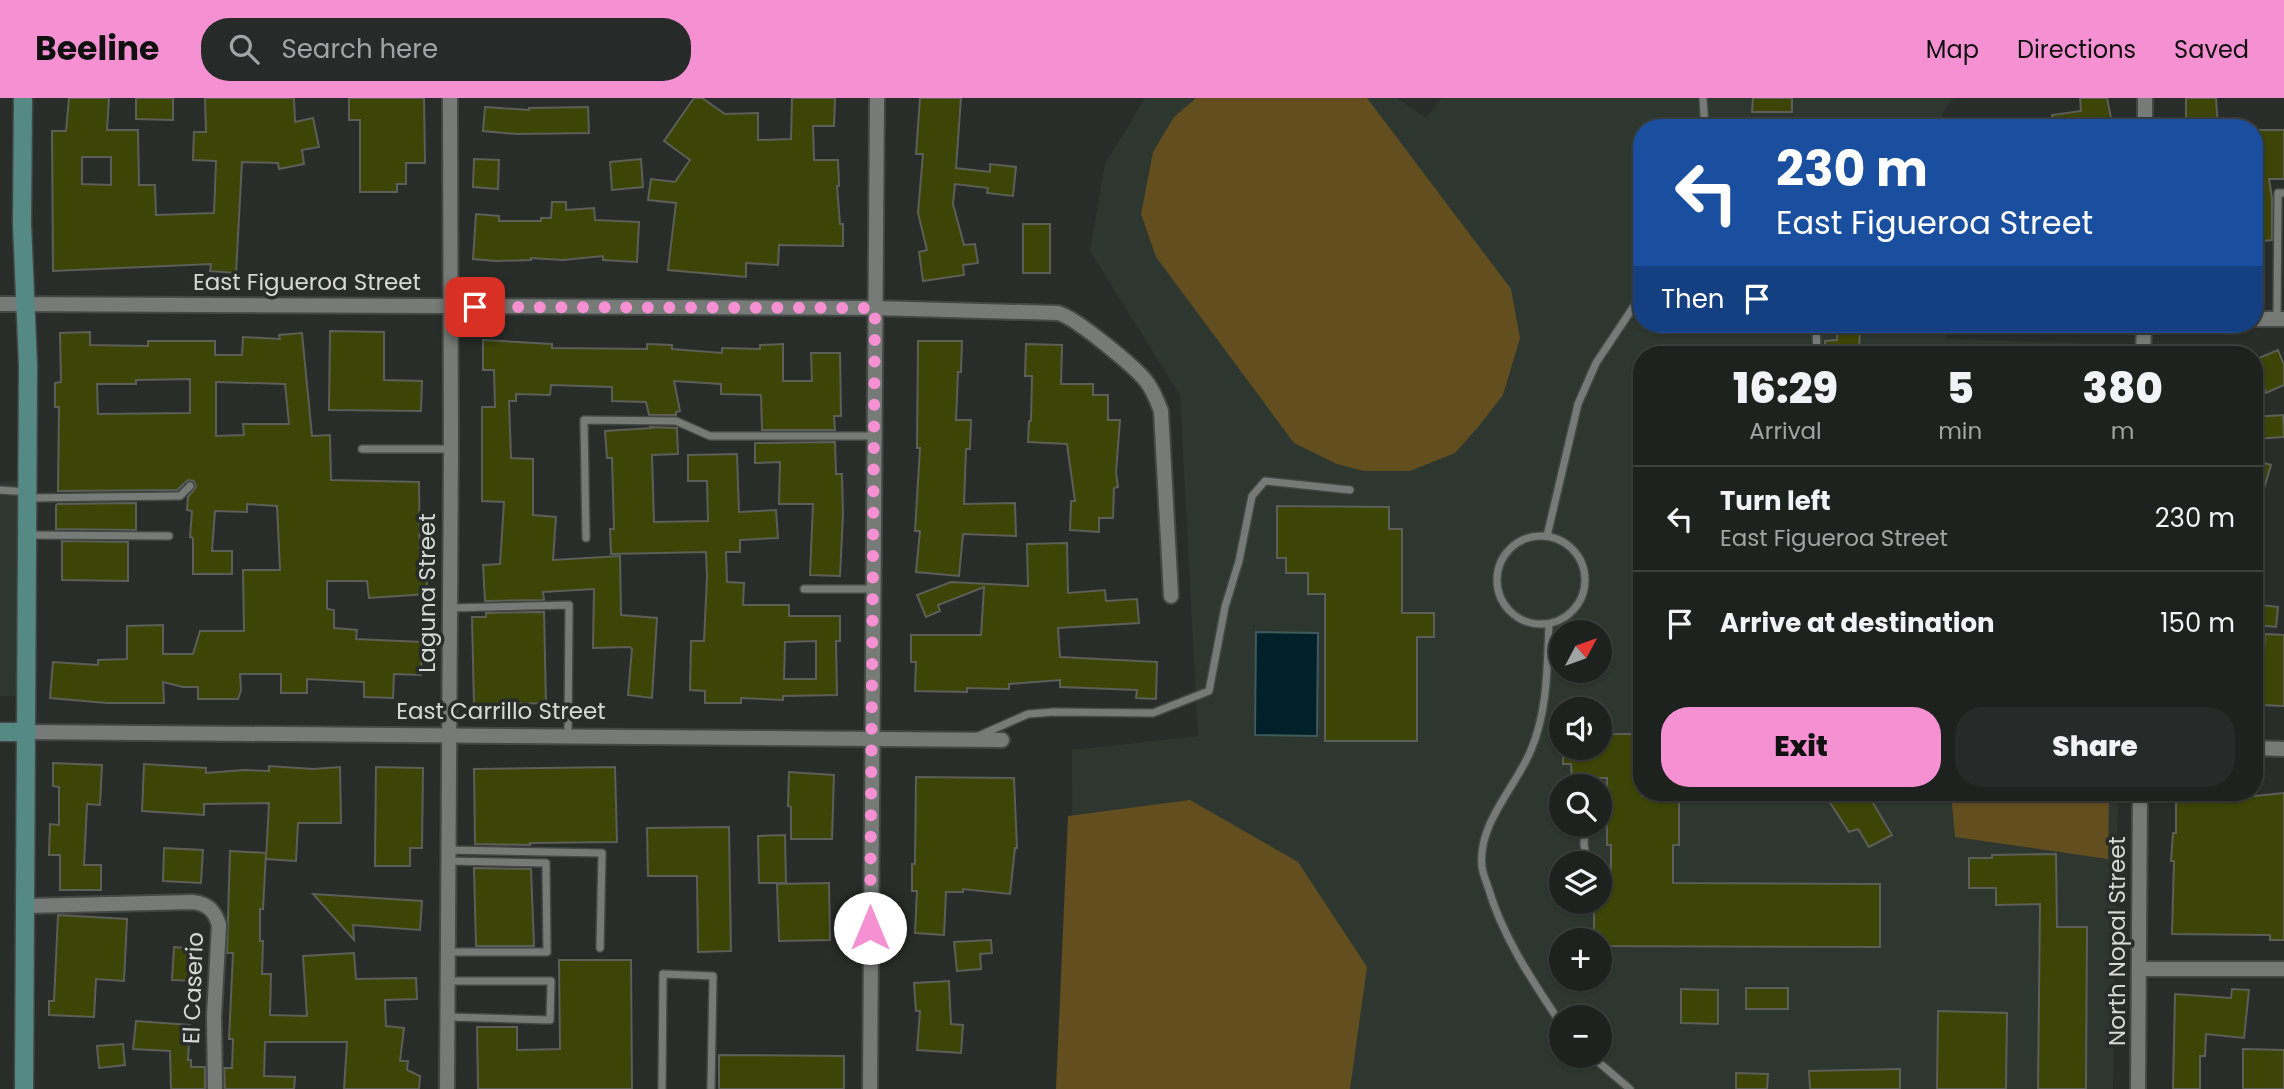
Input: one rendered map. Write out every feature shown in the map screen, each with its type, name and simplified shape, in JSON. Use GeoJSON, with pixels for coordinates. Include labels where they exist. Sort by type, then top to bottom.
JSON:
{"type":"FeatureCollection","features":[{"type":"Feature","properties":{"kind":"main road"},"geometry":{"type":"LineString","coordinates":[[23,98],[22,224],[28,365],[24,1089]]}},
{"type":"Feature","properties":{"kind":"main road","name":"East Carrillo Street"},"geometry":{"type":"LineString","coordinates":[[0,732],[27,732]]}},
{"type":"Feature","properties":{"kind":"street","name":"Laguna Street"},"geometry":{"type":"LineString","coordinates":[[447,1089],[450,98]]}},
{"type":"Feature","properties":{"kind":"street"},"geometry":{"type":"LineString","coordinates":[[870,1089],[877,98]]}},
{"type":"Feature","properties":{"kind":"street"},"geometry":{"type":"LineString","coordinates":[[2145,98],[2145,119]]}},
{"type":"Feature","properties":{"kind":"street","name":"East Figueroa Street"},"geometry":{"type":"LineString","coordinates":[[0,304],[875,308],[1058,313],[1074,320],[1143,378],[1153,391],[1161,411],[1171,596]]}},
{"type":"Feature","properties":{"kind":"street","name":"East Carrillo Street"},"geometry":{"type":"LineString","coordinates":[[27,732],[1002,740]]}},
{"type":"Feature","properties":{"kind":"street"},"geometry":{"type":"LineString","coordinates":[[2263,748],[2284,749]]}},
{"type":"Feature","properties":{"kind":"street","name":"North Nopal Street"},"geometry":{"type":"LineString","coordinates":[[2138,1089],[2140,801]]}},
{"type":"Feature","properties":{"kind":"street","name":"El Caserio"},"geometry":{"type":"LineString","coordinates":[[26,906],[193,902],[211,908],[219,925],[214,1016],[215,1089]]}},
{"type":"Feature","properties":{"kind":"street"},"geometry":{"type":"LineString","coordinates":[[2140,969],[2284,969]]}},
{"type":"Feature","properties":{"kind":"lane"},"geometry":{"type":"LineString","coordinates":[[1703,98],[1704,119]]}},
{"type":"Feature","properties":{"kind":"lane"},"geometry":{"type":"LineString","coordinates":[[2280,319],[2278,193],[2284,193]]}},
{"type":"Feature","properties":{"kind":"lane"},"geometry":{"type":"LineString","coordinates":[[1547,536],[1578,404],[1596,363],[1633,308]]}},
{"type":"Feature","properties":{"kind":"lane"},"geometry":{"type":"LineString","coordinates":[[586,538],[584,420],[676,421],[710,436],[874,436]]}},
{"type":"Feature","properties":{"kind":"lane"},"geometry":{"type":"LineString","coordinates":[[362,449],[451,449]]}},
{"type":"Feature","properties":{"kind":"lane"},"geometry":{"type":"LineString","coordinates":[[972,739],[1028,713],[1153,713],[1209,691],[1225,607],[1239,561],[1252,496],[1265,481],[1350,490]]}},
{"type":"Feature","properties":{"kind":"lane"},"geometry":{"type":"LineString","coordinates":[[0,490],[28,495],[180,496],[190,486]]}},
{"type":"Feature","properties":{"kind":"lane"},"geometry":{"type":"LineString","coordinates":[[28,535],[169,536]]}},
{"type":"Feature","properties":{"kind":"lane"},"geometry":{"type":"LineString","coordinates":[[1549,1006],[1518,958],[1494,908],[1482,866],[1485,837],[1506,792],[1531,751],[1545,699],[1549,624],[1534,624],[1520,619],[1507,609],[1496,581],[1506,552],[1517,542],[1531,537],[1547,536],[1572,548],[1580,559],[1585,572],[1581,599],[1574,611],[1559,620]]}},
{"type":"Feature","properties":{"kind":"lane"},"geometry":{"type":"LineString","coordinates":[[804,589],[873,589]]}},
{"type":"Feature","properties":{"kind":"lane"},"geometry":{"type":"LineString","coordinates":[[450,608],[569,605],[568,736]]}},
{"type":"Feature","properties":{"kind":"lane"},"geometry":{"type":"LineString","coordinates":[[448,856],[602,853],[600,948]]}},
{"type":"Feature","properties":{"kind":"lane"},"geometry":{"type":"LineString","coordinates":[[448,856],[546,863],[547,952],[448,952]]}},
{"type":"Feature","properties":{"kind":"lane"},"geometry":{"type":"LineString","coordinates":[[662,1089],[663,974],[713,976],[711,1089]]}},
{"type":"Feature","properties":{"kind":"lane"},"geometry":{"type":"LineString","coordinates":[[447,981],[551,981],[551,1020],[447,1017]]}},
{"type":"Feature","properties":{"kind":"lane"},"geometry":{"type":"LineString","coordinates":[[1605,1068],[1630,1089]]}},
{"type":"Feature","properties":{"kind":"shaded area"},"geometry":{"type":"Polygon","coordinates":[[[1145,98],[1397,98],[1426,118],[1442,98],[1954,98],[1943,112],[1941,119],[1633,119],[1633,333],[1945,333],[1947,339],[2126,346],[1633,346],[1633,801],[2118,801],[2113,1089],[1073,1089],[1072,750],[1198,736],[1180,395],[1090,251],[1105,164],[1145,98]]]}},
{"type":"Feature","properties":{"kind":"shaded area"},"geometry":{"type":"Polygon","coordinates":[[[1196,98],[1367,98],[1511,289],[1520,338],[1503,395],[1455,453],[1410,471],[1364,471],[1337,464],[1294,443],[1156,257],[1141,214],[1153,152],[1174,117],[1196,98]]]}},
{"type":"Feature","properties":{"kind":"shaded area"},"geometry":{"type":"Polygon","coordinates":[[[28,480],[25,696],[0,696],[0,482],[28,480]]]}},
{"type":"Feature","properties":{"kind":"shaded area"},"geometry":{"type":"Polygon","coordinates":[[[1190,800],[1298,862],[1367,967],[1350,1089],[1056,1089],[1068,816],[1190,800]]]}},
{"type":"Feature","properties":{"kind":"shaded area"},"geometry":{"type":"Polygon","coordinates":[[[1952,801],[2109,801],[2108,859],[1955,837],[1952,801]]]}},
{"type":"Feature","properties":{"kind":"water"},"geometry":{"type":"Polygon","coordinates":[[[1256,632],[1318,633],[1317,736],[1255,735],[1256,632]]]}},
{"type":"Feature","properties":{"kind":"building"},"geometry":{"type":"Polygon","coordinates":[[[69,98],[109,98],[107,130],[138,130],[139,185],[155,185],[156,215],[214,213],[216,161],[193,160],[194,132],[206,132],[205,98],[294,98],[295,122],[313,118],[319,147],[302,150],[304,164],[279,169],[278,163],[242,162],[236,273],[210,271],[211,264],[53,271],[52,131],[66,131],[69,98]],[[82,157],[82,184],[111,185],[111,157],[82,157]]]}},
{"type":"Feature","properties":{"kind":"building"},"geometry":{"type":"Polygon","coordinates":[[[136,98],[173,98],[173,120],[136,119],[136,98]]]}},
{"type":"Feature","properties":{"kind":"building"},"geometry":{"type":"Polygon","coordinates":[[[349,98],[424,98],[425,163],[406,163],[406,184],[397,184],[397,192],[360,192],[360,120],[349,120],[349,98]]]}},
{"type":"Feature","properties":{"kind":"building"},"geometry":{"type":"Polygon","coordinates":[[[694,98],[702,98],[725,114],[758,113],[758,140],[791,139],[792,98],[835,98],[834,126],[813,126],[814,160],[838,160],[837,186],[840,224],[843,224],[843,246],[779,245],[778,265],[746,263],[746,277],[668,270],[676,203],[648,200],[651,179],[675,182],[690,160],[664,141],[694,98]]]}},
{"type":"Feature","properties":{"kind":"building"},"geometry":{"type":"Polygon","coordinates":[[[920,98],[961,98],[956,168],[990,172],[990,164],[1016,167],[1013,196],[987,193],[988,188],[955,184],[953,204],[964,245],[975,244],[978,263],[963,265],[964,275],[923,281],[919,252],[927,250],[918,213],[923,154],[916,154],[920,98]]]}},
{"type":"Feature","properties":{"kind":"building"},"geometry":{"type":"Polygon","coordinates":[[[1753,98],[1792,98],[1792,112],[1752,112],[1753,98]]]}},
{"type":"Feature","properties":{"kind":"building"},"geometry":{"type":"Polygon","coordinates":[[[2080,98],[2107,98],[2111,119],[2053,119],[2052,115],[2081,111],[2080,98]]]}},
{"type":"Feature","properties":{"kind":"building"},"geometry":{"type":"Polygon","coordinates":[[[2186,98],[2216,98],[2217,119],[2186,119],[2186,98]]]}},
{"type":"Feature","properties":{"kind":"building"},"geometry":{"type":"Polygon","coordinates":[[[485,107],[529,110],[588,107],[589,133],[517,134],[483,131],[485,107]]]}},
{"type":"Feature","properties":{"kind":"building"},"geometry":{"type":"Polygon","coordinates":[[[2263,130],[2284,130],[2284,179],[2269,179],[2272,240],[2263,241],[2263,130]]]}},
{"type":"Feature","properties":{"kind":"building"},"geometry":{"type":"Polygon","coordinates":[[[474,159],[499,160],[498,189],[473,187],[474,159]]]}},
{"type":"Feature","properties":{"kind":"building"},"geometry":{"type":"Polygon","coordinates":[[[641,159],[643,187],[612,190],[610,162],[641,159]]]}},
{"type":"Feature","properties":{"kind":"building"},"geometry":{"type":"Polygon","coordinates":[[[552,202],[566,202],[566,210],[594,208],[595,220],[639,222],[637,262],[603,260],[603,256],[563,260],[473,259],[476,214],[499,216],[499,221],[541,221],[541,218],[551,218],[552,202]]]}},
{"type":"Feature","properties":{"kind":"building"},"geometry":{"type":"Polygon","coordinates":[[[1023,224],[1050,224],[1050,273],[1023,273],[1023,224]]]}},
{"type":"Feature","properties":{"kind":"building"},"geometry":{"type":"Polygon","coordinates":[[[330,331],[384,332],[384,380],[422,381],[421,411],[329,410],[330,331]]]}},
{"type":"Feature","properties":{"kind":"building"},"geometry":{"type":"Polygon","coordinates":[[[90,332],[90,345],[148,346],[148,341],[215,341],[215,355],[242,355],[243,337],[280,339],[279,335],[302,333],[312,436],[330,435],[331,480],[419,482],[420,564],[425,563],[428,594],[369,598],[367,581],[327,581],[327,609],[334,610],[334,628],[357,630],[356,639],[422,642],[421,675],[394,674],[393,698],[364,697],[364,682],[307,679],[307,693],[281,693],[281,674],[240,674],[241,690],[238,699],[198,699],[198,687],[183,687],[163,682],[164,703],[107,703],[50,698],[53,662],[98,665],[98,660],[127,659],[127,626],[163,625],[163,654],[193,654],[200,631],[244,631],[243,570],[280,570],[277,506],[247,504],[247,512],[215,511],[212,551],[232,551],[232,574],[193,574],[193,538],[190,537],[192,511],[187,510],[188,497],[196,487],[194,481],[188,480],[177,490],[58,491],[59,407],[55,407],[55,383],[61,382],[60,333],[90,332]],[[190,379],[97,384],[98,414],[190,413],[190,379]],[[216,382],[216,436],[244,435],[243,424],[289,424],[285,384],[216,382]]]}},
{"type":"Feature","properties":{"kind":"building"},"geometry":{"type":"Polygon","coordinates":[[[1837,333],[1860,333],[1859,346],[1825,346],[1825,341],[1837,340],[1837,333]]]}},
{"type":"Feature","properties":{"kind":"building"},"geometry":{"type":"Polygon","coordinates":[[[483,340],[552,344],[552,348],[647,349],[647,344],[672,345],[672,349],[722,353],[722,348],[760,349],[760,345],[783,344],[783,381],[812,381],[811,353],[840,353],[841,416],[834,416],[835,430],[762,430],[761,395],[721,394],[721,384],[674,381],[680,411],[676,412],[676,415],[649,415],[646,402],[612,401],[612,387],[551,385],[550,395],[516,394],[516,401],[509,401],[511,458],[533,459],[533,515],[556,517],[553,560],[620,556],[621,615],[657,618],[652,698],[628,695],[630,647],[593,648],[594,589],[543,592],[544,600],[485,601],[483,565],[500,564],[504,502],[482,501],[482,407],[495,407],[494,370],[483,370],[483,340]]]}},
{"type":"Feature","properties":{"kind":"building"},"geometry":{"type":"Polygon","coordinates":[[[918,341],[962,341],[956,420],[971,420],[970,449],[966,449],[964,504],[1015,503],[1016,536],[963,534],[959,576],[916,572],[920,531],[915,531],[920,448],[917,448],[918,341]]]}},
{"type":"Feature","properties":{"kind":"building"},"geometry":{"type":"Polygon","coordinates":[[[1026,344],[1062,345],[1061,384],[1093,384],[1093,395],[1108,395],[1108,420],[1120,420],[1116,472],[1118,487],[1114,488],[1113,518],[1099,518],[1099,532],[1070,530],[1071,501],[1075,501],[1067,444],[1028,442],[1032,376],[1025,376],[1026,344]]]}},
{"type":"Feature","properties":{"kind":"building"},"geometry":{"type":"Polygon","coordinates":[[[2278,350],[2284,365],[2284,385],[2266,393],[2263,385],[2263,356],[2278,350]]]}},
{"type":"Feature","properties":{"kind":"building"},"geometry":{"type":"Polygon","coordinates":[[[2283,415],[2284,437],[2263,438],[2263,416],[2283,415]]]}},
{"type":"Feature","properties":{"kind":"building"},"geometry":{"type":"Polygon","coordinates":[[[677,428],[678,454],[652,455],[654,522],[708,521],[707,481],[688,481],[688,455],[737,454],[739,512],[776,510],[778,538],[740,540],[740,552],[726,552],[727,582],[744,583],[743,605],[789,605],[789,616],[840,616],[840,641],[836,641],[837,695],[783,696],[783,700],[741,698],[741,703],[705,703],[705,691],[690,690],[691,641],[704,641],[706,552],[611,554],[610,529],[614,529],[612,458],[607,458],[605,431],[677,428]],[[816,641],[785,642],[784,679],[816,679],[816,641]]]}},
{"type":"Feature","properties":{"kind":"building"},"geometry":{"type":"Polygon","coordinates":[[[835,442],[836,474],[842,474],[840,576],[810,575],[813,504],[779,504],[780,462],[755,463],[755,443],[835,442]]]}},
{"type":"Feature","properties":{"kind":"building"},"geometry":{"type":"Polygon","coordinates":[[[2263,463],[2271,465],[2263,492],[2263,463]]]}},
{"type":"Feature","properties":{"kind":"building"},"geometry":{"type":"Polygon","coordinates":[[[136,503],[136,530],[56,529],[58,504],[136,503]]]}},
{"type":"Feature","properties":{"kind":"building"},"geometry":{"type":"Polygon","coordinates":[[[1277,506],[1389,507],[1389,529],[1402,529],[1402,613],[1434,613],[1434,637],[1417,637],[1417,741],[1325,741],[1325,594],[1308,594],[1308,573],[1286,573],[1286,558],[1277,558],[1277,506]]]}},
{"type":"Feature","properties":{"kind":"building"},"geometry":{"type":"Polygon","coordinates":[[[62,541],[128,542],[128,581],[62,580],[62,541]]]}},
{"type":"Feature","properties":{"kind":"building"},"geometry":{"type":"Polygon","coordinates":[[[1067,543],[1068,593],[1105,590],[1106,601],[1137,599],[1139,623],[1058,628],[1060,657],[1157,662],[1156,699],[1136,698],[1137,690],[1060,687],[1060,680],[1009,684],[1009,689],[967,688],[967,692],[915,691],[916,662],[911,662],[911,635],[981,635],[984,587],[938,605],[940,611],[926,617],[917,595],[951,582],[1028,586],[1027,544],[1067,543]]]}},
{"type":"Feature","properties":{"kind":"building"},"geometry":{"type":"Polygon","coordinates":[[[2263,605],[2278,607],[2276,627],[2263,626],[2263,605]]]}},
{"type":"Feature","properties":{"kind":"building"},"geometry":{"type":"Polygon","coordinates":[[[544,612],[546,703],[474,705],[472,617],[486,617],[486,613],[544,612]]]}},
{"type":"Feature","properties":{"kind":"building"},"geometry":{"type":"Polygon","coordinates":[[[2265,634],[2284,635],[2284,706],[2263,705],[2265,634]]]}},
{"type":"Feature","properties":{"kind":"building"},"geometry":{"type":"Polygon","coordinates":[[[1612,734],[1633,734],[1633,801],[1679,801],[1679,845],[1673,845],[1673,883],[1880,884],[1880,947],[1612,946],[1612,928],[1594,928],[1594,914],[1612,914],[1612,851],[1611,845],[1607,845],[1607,837],[1612,837],[1612,774],[1572,774],[1571,764],[1563,764],[1563,760],[1612,760],[1612,734]]]}},
{"type":"Feature","properties":{"kind":"building"},"geometry":{"type":"Polygon","coordinates":[[[53,763],[102,765],[100,805],[87,804],[84,865],[101,865],[101,890],[60,890],[60,855],[49,855],[50,824],[59,825],[59,787],[53,786],[53,763]]]}},
{"type":"Feature","properties":{"kind":"building"},"geometry":{"type":"Polygon","coordinates":[[[144,764],[206,768],[206,773],[269,771],[269,766],[313,769],[340,767],[341,823],[298,823],[296,861],[266,859],[269,803],[204,804],[204,815],[142,811],[144,764]]]}},
{"type":"Feature","properties":{"kind":"building"},"geometry":{"type":"Polygon","coordinates":[[[376,767],[423,768],[422,848],[410,848],[410,866],[375,866],[376,767]]]}},
{"type":"Feature","properties":{"kind":"building"},"geometry":{"type":"Polygon","coordinates":[[[615,767],[617,842],[475,844],[474,769],[615,767]]]}},
{"type":"Feature","properties":{"kind":"building"},"geometry":{"type":"Polygon","coordinates":[[[789,772],[834,775],[832,839],[791,839],[789,772]]]}},
{"type":"Feature","properties":{"kind":"building"},"geometry":{"type":"Polygon","coordinates":[[[916,777],[1014,778],[1017,848],[1010,894],[963,889],[963,892],[946,892],[944,935],[915,933],[917,891],[912,891],[912,864],[915,864],[916,777]]]}},
{"type":"Feature","properties":{"kind":"building"},"geometry":{"type":"Polygon","coordinates":[[[2284,793],[2284,940],[2270,940],[2270,935],[2172,934],[2174,861],[2171,861],[2173,833],[2176,833],[2176,801],[2263,801],[2263,795],[2284,793]]]}},
{"type":"Feature","properties":{"kind":"building"},"geometry":{"type":"Polygon","coordinates":[[[1829,801],[1872,801],[1892,835],[1869,847],[1858,829],[1849,832],[1829,801]]]}},
{"type":"Feature","properties":{"kind":"building"},"geometry":{"type":"Polygon","coordinates":[[[729,827],[731,951],[698,952],[697,876],[648,876],[647,828],[729,827]]]}},
{"type":"Feature","properties":{"kind":"building"},"geometry":{"type":"Polygon","coordinates":[[[785,835],[786,883],[759,883],[758,836],[785,835]]]}},
{"type":"Feature","properties":{"kind":"building"},"geometry":{"type":"Polygon","coordinates":[[[164,848],[203,850],[201,883],[163,881],[164,848]]]}},
{"type":"Feature","properties":{"kind":"building"},"geometry":{"type":"Polygon","coordinates":[[[230,851],[266,853],[263,909],[260,909],[260,941],[263,941],[262,974],[271,974],[270,1015],[307,1016],[303,956],[354,953],[356,979],[416,978],[417,999],[385,1000],[386,1026],[404,1028],[400,1061],[408,1061],[407,1070],[420,1076],[419,1089],[344,1089],[347,1042],[265,1042],[264,1076],[295,1077],[294,1089],[225,1089],[224,1068],[232,1068],[233,1039],[229,1039],[233,953],[227,953],[230,851]]]}},
{"type":"Feature","properties":{"kind":"building"},"geometry":{"type":"Polygon","coordinates":[[[2056,854],[2057,927],[2087,927],[2086,1089],[2038,1089],[2040,904],[1996,905],[1996,888],[1969,888],[1969,858],[2056,854]]]}},
{"type":"Feature","properties":{"kind":"building"},"geometry":{"type":"Polygon","coordinates":[[[474,868],[531,869],[534,946],[476,946],[474,868]]]}},
{"type":"Feature","properties":{"kind":"building"},"geometry":{"type":"Polygon","coordinates":[[[829,883],[830,940],[779,941],[777,884],[829,883]]]}},
{"type":"Feature","properties":{"kind":"building"},"geometry":{"type":"Polygon","coordinates":[[[313,894],[422,901],[420,930],[353,925],[354,940],[313,894]]]}},
{"type":"Feature","properties":{"kind":"building"},"geometry":{"type":"Polygon","coordinates":[[[58,915],[127,919],[124,981],[96,979],[94,1017],[49,1015],[49,1001],[54,1001],[58,915]]]}},
{"type":"Feature","properties":{"kind":"building"},"geometry":{"type":"Polygon","coordinates":[[[991,940],[992,953],[980,954],[981,969],[957,971],[954,942],[991,940]]]}},
{"type":"Feature","properties":{"kind":"building"},"geometry":{"type":"Polygon","coordinates":[[[174,947],[198,949],[197,981],[172,980],[174,947]]]}},
{"type":"Feature","properties":{"kind":"building"},"geometry":{"type":"Polygon","coordinates":[[[559,960],[631,960],[632,1089],[478,1089],[477,1027],[517,1027],[517,1050],[560,1049],[559,960]]]}},
{"type":"Feature","properties":{"kind":"building"},"geometry":{"type":"Polygon","coordinates":[[[949,981],[951,1024],[963,1025],[961,1053],[917,1050],[920,1011],[916,1011],[914,983],[949,981]]]}},
{"type":"Feature","properties":{"kind":"building"},"geometry":{"type":"Polygon","coordinates":[[[1746,988],[1788,988],[1788,1009],[1746,1009],[1746,988]]]}},
{"type":"Feature","properties":{"kind":"building"},"geometry":{"type":"Polygon","coordinates":[[[1681,989],[1718,990],[1718,1024],[1681,1023],[1681,989]]]}},
{"type":"Feature","properties":{"kind":"building"},"geometry":{"type":"Polygon","coordinates":[[[2232,989],[2249,990],[2244,1038],[2206,1034],[2205,1056],[2200,1056],[2200,1089],[2173,1089],[2175,994],[2231,998],[2232,989]]]}},
{"type":"Feature","properties":{"kind":"building"},"geometry":{"type":"Polygon","coordinates":[[[1938,1011],[2007,1013],[2006,1089],[1937,1089],[1938,1011]]]}},
{"type":"Feature","properties":{"kind":"building"},"geometry":{"type":"Polygon","coordinates":[[[136,1021],[190,1025],[188,1060],[191,1060],[191,1067],[205,1067],[205,1089],[171,1089],[170,1051],[133,1049],[136,1021]]]}},
{"type":"Feature","properties":{"kind":"building"},"geometry":{"type":"Polygon","coordinates":[[[123,1044],[125,1065],[99,1068],[97,1046],[123,1044]]]}},
{"type":"Feature","properties":{"kind":"building"},"geometry":{"type":"Polygon","coordinates":[[[2243,1049],[2284,1050],[2284,1089],[2243,1089],[2243,1049]]]}},
{"type":"Feature","properties":{"kind":"building"},"geometry":{"type":"Polygon","coordinates":[[[719,1055],[844,1056],[844,1089],[719,1089],[719,1055]]]}},
{"type":"Feature","properties":{"kind":"building"},"geometry":{"type":"Polygon","coordinates":[[[1900,1069],[1900,1089],[1810,1089],[1809,1071],[1900,1069]]]}},
{"type":"Feature","properties":{"kind":"building"},"geometry":{"type":"Polygon","coordinates":[[[1736,1073],[1768,1074],[1767,1089],[1736,1089],[1736,1073]]]}},
{"type":"Feature","properties":{"kind":"route"},"geometry":{"type":"LineString","coordinates":[[475,307],[875,308],[870,928]]}}]}
